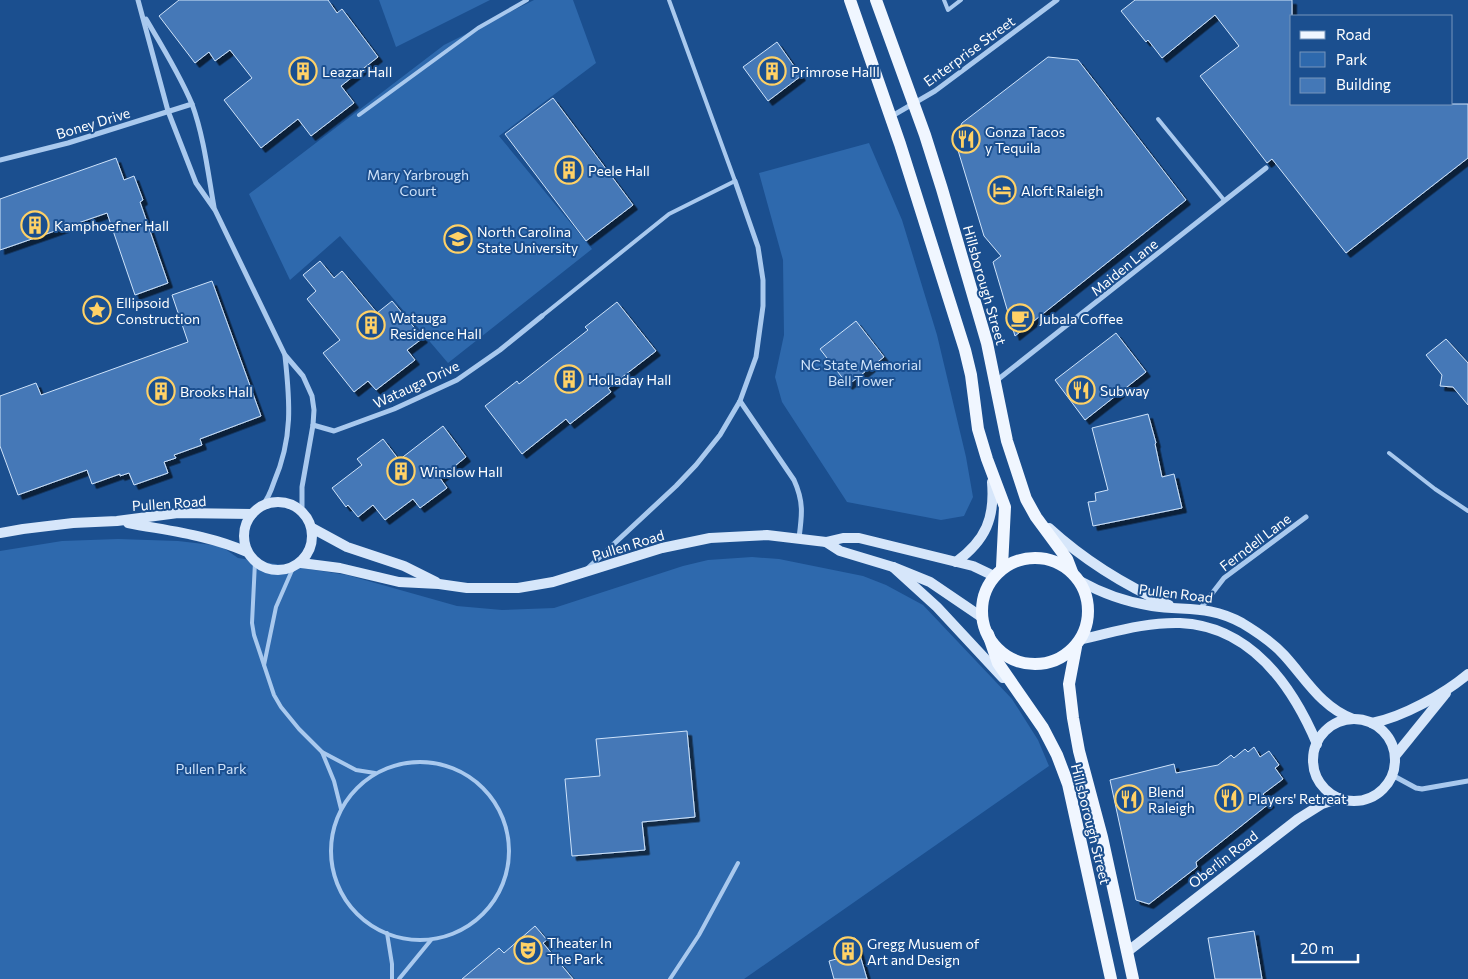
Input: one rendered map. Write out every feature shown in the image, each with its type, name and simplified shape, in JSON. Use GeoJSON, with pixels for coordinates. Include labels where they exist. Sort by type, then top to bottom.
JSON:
{"type":"FeatureCollection","features":[{"type":"Feature","properties":{"kind":"main road"},"geometry":{"type":"LineString","coordinates":[[850,0],[891,116],[965,350],[971,375],[978,429],[1005,507],[998,572]]}},
{"type":"Feature","properties":{"kind":"main road","name":"Hillsborough Street"},"geometry":{"type":"LineString","coordinates":[[876,0],[914,103],[942,189],[987,343],[1007,441],[1026,499],[1036,517],[1067,559],[1076,576]]}},
{"type":"Feature","properties":{"kind":"main road"},"geometry":{"type":"LineString","coordinates":[[956,562],[975,547],[987,527],[992,509],[992,472]]}},
{"type":"Feature","properties":{"kind":"main road"},"geometry":{"type":"LineString","coordinates":[[272,502],[294,505],[302,512],[312,528],[313,538],[307,556],[297,565],[283,571],[273,571],[255,562],[247,552],[244,542],[246,522],[252,514],[262,506],[272,502]]}},
{"type":"Feature","properties":{"kind":"main road","name":"Pullen Road"},"geometry":{"type":"LineString","coordinates":[[0,534],[23,529],[73,523],[117,521],[178,513],[252,514]]}},
{"type":"Feature","properties":{"kind":"main road"},"geometry":{"type":"LineString","coordinates":[[1036,517],[1079,555],[1102,570],[1136,590],[1176,608]]}},
{"type":"Feature","properties":{"kind":"main road","name":"Pullen Road"},"geometry":{"type":"LineString","coordinates":[[117,521],[210,538],[226,542],[247,552]]}},
{"type":"Feature","properties":{"kind":"main road","name":"Pullen Road"},"geometry":{"type":"LineString","coordinates":[[312,528],[347,547],[404,566],[439,584]]}},
{"type":"Feature","properties":{"kind":"main road","name":"Pullen Road"},"geometry":{"type":"LineString","coordinates":[[297,565],[340,568],[399,582],[439,584],[467,588],[518,588],[553,582],[662,548],[710,538],[767,535],[826,542],[843,538],[859,538],[998,572]]}},
{"type":"Feature","properties":{"kind":"main road","name":"Pullen Road"},"geometry":{"type":"LineString","coordinates":[[826,542],[840,551],[894,567],[930,582],[983,618]]}},
{"type":"Feature","properties":{"kind":"main road"},"geometry":{"type":"LineString","coordinates":[[1079,643],[1088,609],[1085,592],[1076,576],[1047,559],[1030,557],[998,572],[988,585],[983,601],[983,618],[988,634],[998,648],[1013,659],[1030,664],[1048,662],[1064,655],[1079,643],[1144,626],[1179,623],[1218,630],[1253,650],[1270,668],[1301,710],[1316,744]]}},
{"type":"Feature","properties":{"kind":"main road"},"geometry":{"type":"LineString","coordinates":[[894,567],[946,617],[1028,705]]}},
{"type":"Feature","properties":{"kind":"main road","name":"Pullen Road"},"geometry":{"type":"LineString","coordinates":[[1076,576],[1101,592],[1125,600],[1152,606],[1200,609],[1227,616],[1255,630],[1271,642],[1325,703],[1342,715],[1353,719]]}},
{"type":"Feature","properties":{"kind":"main road","name":"Hillsborough Street"},"geometry":{"type":"LineString","coordinates":[[988,634],[998,662],[1047,734],[1068,784],[1111,979]]}},
{"type":"Feature","properties":{"kind":"main road","name":"Hillsborough Street"},"geometry":{"type":"LineString","coordinates":[[1079,643],[1069,684],[1073,718],[1079,751],[1102,837],[1133,979]]}},
{"type":"Feature","properties":{"kind":"main road"},"geometry":{"type":"LineString","coordinates":[[1372,723],[1390,719],[1448,690],[1468,674]]}},
{"type":"Feature","properties":{"kind":"main road"},"geometry":{"type":"LineString","coordinates":[[1395,756],[1448,690]]}},
{"type":"Feature","properties":{"kind":"main road"},"geometry":{"type":"LineString","coordinates":[[1353,719],[1372,723],[1388,737],[1395,756],[1392,776],[1381,791],[1363,800],[1352,801],[1340,798],[1323,786],[1317,776],[1314,766],[1316,744],[1331,726],[1345,720],[1353,719]]}},
{"type":"Feature","properties":{"kind":"main road","name":"Oberlin Road"},"geometry":{"type":"LineString","coordinates":[[1127,952],[1291,824],[1322,804],[1340,798]]}},
{"type":"Feature","properties":{"kind":"street"},"geometry":{"type":"LineString","coordinates":[[138,0],[168,111],[196,183],[215,210],[285,355],[303,376],[312,396],[314,410],[313,425],[302,487],[302,512]]}},
{"type":"Feature","properties":{"kind":"street","name":"Enterprise Street"},"geometry":{"type":"LineString","coordinates":[[891,116],[935,91],[1057,0]]}},
{"type":"Feature","properties":{"kind":"street"},"geometry":{"type":"LineString","coordinates":[[142,13],[192,104],[200,132],[215,210]]}},
{"type":"Feature","properties":{"kind":"street","name":"Boney Drive"},"geometry":{"type":"LineString","coordinates":[[0,160],[68,143],[192,104]]}},
{"type":"Feature","properties":{"kind":"street","name":"Maiden Lane"},"geometry":{"type":"LineString","coordinates":[[996,382],[1266,168]]}},
{"type":"Feature","properties":{"kind":"street"},"geometry":{"type":"LineString","coordinates":[[583,573],[689,472],[720,435],[740,401],[756,357],[763,306],[763,280],[758,247],[735,181]]}},
{"type":"Feature","properties":{"kind":"street","name":"Watauga Drive"},"geometry":{"type":"LineString","coordinates":[[313,425],[334,431],[394,409],[457,380],[500,350],[542,316]]}},
{"type":"Feature","properties":{"kind":"street"},"geometry":{"type":"LineString","coordinates":[[262,506],[267,501],[282,464],[289,419],[290,404],[285,355]]}},
{"type":"Feature","properties":{"kind":"street"},"geometry":{"type":"LineString","coordinates":[[740,401],[794,480],[802,510],[799,538]]}},
{"type":"Feature","properties":{"kind":"street","name":"Ferndell Lane"},"geometry":{"type":"LineString","coordinates":[[1200,609],[1224,578],[1306,517]]}},
{"type":"Feature","properties":{"kind":"street"},"geometry":{"type":"LineString","coordinates":[[1392,776],[1422,789],[1468,782]]}},
{"type":"Feature","properties":{"kind":"lane"},"geometry":{"type":"LineString","coordinates":[[359,115],[478,28],[527,0]]}},
{"type":"Feature","properties":{"kind":"lane"},"geometry":{"type":"LineString","coordinates":[[542,316],[669,214],[735,181],[669,0]]}},
{"type":"Feature","properties":{"kind":"lane"},"geometry":{"type":"LineString","coordinates":[[944,0],[948,10],[961,0]]}},
{"type":"Feature","properties":{"kind":"lane"},"geometry":{"type":"LineString","coordinates":[[1158,119],[1224,200]]}},
{"type":"Feature","properties":{"kind":"lane"},"geometry":{"type":"LineString","coordinates":[[1389,453],[1435,490],[1468,511]]}},
{"type":"Feature","properties":{"kind":"lane"},"geometry":{"type":"LineString","coordinates":[[255,562],[252,623],[269,684],[281,707],[299,729],[322,752],[356,770],[375,773]]}},
{"type":"Feature","properties":{"kind":"lane"},"geometry":{"type":"LineString","coordinates":[[264,665],[276,607],[297,565]]}},
{"type":"Feature","properties":{"kind":"lane"},"geometry":{"type":"LineString","coordinates":[[322,752],[337,790],[341,810]]}},
{"type":"Feature","properties":{"kind":"lane"},"geometry":{"type":"LineString","coordinates":[[412,762],[432,762],[452,767],[467,774],[481,785],[492,798],[504,822],[509,848],[507,874],[497,897],[481,916],[460,931],[431,940],[411,939],[387,933],[366,921],[348,903],[337,881],[332,858],[333,833],[341,810],[355,789],[375,773],[393,766],[412,762]]}},
{"type":"Feature","properties":{"kind":"lane"},"geometry":{"type":"LineString","coordinates":[[670,979],[699,935],[738,863]]}},
{"type":"Feature","properties":{"kind":"lane"},"geometry":{"type":"LineString","coordinates":[[387,933],[392,964],[392,979]]}},
{"type":"Feature","properties":{"kind":"lane"},"geometry":{"type":"LineString","coordinates":[[399,979],[431,940]]}},
{"type":"Feature","properties":{"kind":"green space"},"geometry":{"type":"Polygon","coordinates":[[[379,0],[490,0],[396,47],[379,0]]]}},
{"type":"Feature","properties":{"kind":"green space","name":"Mary Yarbrough Court"},"geometry":{"type":"Polygon","coordinates":[[[534,0],[573,0],[596,63],[499,136],[592,249],[448,363],[340,236],[290,280],[249,194],[444,45],[534,0]]]}},
{"type":"Feature","properties":{"kind":"green space","name":"NC State Memorial Bell Tower"},"geometry":{"type":"Polygon","coordinates":[[[869,143],[902,220],[937,335],[966,457],[973,497],[964,516],[941,520],[847,502],[782,402],[775,377],[784,335],[783,260],[759,173],[869,143]]]}},
{"type":"Feature","properties":{"kind":"green space","name":"Pullen Park"},"geometry":{"type":"Polygon","coordinates":[[[118,539],[178,541],[221,546],[238,558],[347,575],[457,606],[502,610],[554,608],[683,566],[708,560],[752,557],[779,559],[863,576],[886,585],[923,605],[1012,699],[1038,740],[1049,766],[744,979],[0,979],[0,551],[62,541],[118,539]]]}},
{"type":"Feature","properties":{"kind":"building","name":"Leazar Hall"},"geometry":{"type":"Polygon","coordinates":[[[179,0],[328,0],[337,13],[342,9],[378,57],[341,86],[354,103],[311,136],[298,119],[261,148],[224,100],[252,78],[230,50],[215,61],[209,52],[195,63],[159,16],[179,0]]]}},
{"type":"Feature","properties":{"kind":"building"},"geometry":{"type":"Polygon","coordinates":[[[1135,0],[1292,0],[1292,15],[1290,15],[1290,105],[1468,104],[1468,158],[1346,253],[1272,159],[1267,163],[1200,76],[1239,46],[1215,15],[1162,58],[1148,40],[1146,42],[1121,11],[1135,0]]]}},
{"type":"Feature","properties":{"kind":"building","name":"Primrose Halll"},"geometry":{"type":"Polygon","coordinates":[[[777,42],[801,76],[768,101],[743,67],[777,42]]]}},
{"type":"Feature","properties":{"kind":"building"},"geometry":{"type":"Polygon","coordinates":[[[1048,57],[1078,60],[1186,200],[1015,336],[993,262],[1001,256],[984,236],[957,147],[956,135],[962,123],[1048,57]]]}},
{"type":"Feature","properties":{"kind":"building","name":"Peele Hall"},"geometry":{"type":"Polygon","coordinates":[[[553,98],[633,205],[586,241],[505,134],[553,98]]]}},
{"type":"Feature","properties":{"kind":"building","name":"Kamphoefner Hall"},"geometry":{"type":"Polygon","coordinates":[[[116,158],[124,180],[134,176],[143,200],[140,202],[168,283],[135,295],[107,213],[0,250],[0,199],[116,158]]]}},
{"type":"Feature","properties":{"kind":"building","name":"Watauga Residence Hall"},"geometry":{"type":"Polygon","coordinates":[[[320,261],[334,278],[342,271],[377,313],[392,301],[423,338],[407,350],[415,360],[376,390],[368,381],[354,392],[323,353],[340,340],[307,299],[316,291],[303,275],[320,261]]]}},
{"type":"Feature","properties":{"kind":"building","name":"Brooks Hall"},"geometry":{"type":"Polygon","coordinates":[[[212,281],[261,416],[200,439],[202,445],[174,455],[176,458],[164,462],[168,473],[134,485],[129,473],[120,476],[120,474],[92,484],[87,470],[18,495],[0,446],[0,396],[36,383],[41,395],[188,342],[172,295],[212,281]]]}},
{"type":"Feature","properties":{"kind":"building","name":"Holladay Hall"},"geometry":{"type":"Polygon","coordinates":[[[617,302],[656,351],[608,388],[611,392],[570,424],[566,419],[522,454],[485,406],[517,381],[519,384],[588,330],[585,327],[617,302]]]}},
{"type":"Feature","properties":{"kind":"building"},"geometry":{"type":"Polygon","coordinates":[[[856,321],[884,357],[848,385],[820,349],[856,321]]]}},
{"type":"Feature","properties":{"kind":"building"},"geometry":{"type":"Polygon","coordinates":[[[1116,333],[1146,372],[1085,420],[1055,380],[1116,333]]]}},
{"type":"Feature","properties":{"kind":"building"},"geometry":{"type":"Polygon","coordinates":[[[1446,339],[1468,363],[1468,405],[1453,387],[1440,386],[1442,375],[1426,355],[1446,339]]]}},
{"type":"Feature","properties":{"kind":"building"},"geometry":{"type":"Polygon","coordinates":[[[1148,414],[1156,443],[1162,477],[1174,474],[1182,508],[1093,526],[1088,502],[1096,501],[1095,493],[1108,490],[1092,428],[1148,414]]]}},
{"type":"Feature","properties":{"kind":"building","name":"Winslow Hall"},"geometry":{"type":"Polygon","coordinates":[[[443,426],[466,457],[440,478],[447,488],[420,508],[413,499],[385,520],[373,505],[358,517],[348,505],[346,507],[332,488],[362,465],[357,459],[383,439],[399,460],[443,426]]]}},
{"type":"Feature","properties":{"kind":"building"},"geometry":{"type":"Polygon","coordinates":[[[687,731],[695,817],[642,822],[645,850],[572,856],[565,779],[600,776],[596,739],[687,731]]]}},
{"type":"Feature","properties":{"kind":"building"},"geometry":{"type":"Polygon","coordinates":[[[1254,747],[1260,757],[1269,751],[1279,765],[1275,768],[1283,779],[1263,794],[1270,803],[1196,862],[1197,867],[1149,904],[1136,900],[1110,780],[1174,764],[1176,773],[1218,765],[1231,755],[1234,758],[1245,749],[1248,752],[1254,747]]]}},
{"type":"Feature","properties":{"kind":"building","name":"Theater In The Park"},"geometry":{"type":"Polygon","coordinates":[[[535,926],[547,940],[543,943],[573,979],[462,979],[499,948],[504,953],[535,926]]]}},
{"type":"Feature","properties":{"kind":"building"},"geometry":{"type":"Polygon","coordinates":[[[1254,931],[1262,979],[1215,979],[1208,938],[1254,931]]]}},
{"type":"Feature","properties":{"kind":"building","name":"Gregg Musuem of Art and Design"},"geometry":{"type":"Polygon","coordinates":[[[855,938],[867,979],[834,979],[829,961],[840,958],[836,943],[855,938]]]}},
{"type":"Feature","properties":{"kind":"place","name":"Leazar Hall"},"geometry":{"type":"Point","coordinates":[303,71]}},
{"type":"Feature","properties":{"kind":"place","name":"Primrose Halll"},"geometry":{"type":"Point","coordinates":[772,71]}},
{"type":"Feature","properties":{"kind":"place","name":"Gonza Tacos y Tequila"},"geometry":{"type":"Point","coordinates":[966,139]}},
{"type":"Feature","properties":{"kind":"place","name":"Peele Hall"},"geometry":{"type":"Point","coordinates":[569,170]}},
{"type":"Feature","properties":{"kind":"place","name":"Aloft Raleigh"},"geometry":{"type":"Point","coordinates":[1002,190]}},
{"type":"Feature","properties":{"kind":"place","name":"Kamphoefner Hall"},"geometry":{"type":"Point","coordinates":[35,225]}},
{"type":"Feature","properties":{"kind":"place","name":"North Carolina State University"},"geometry":{"type":"Point","coordinates":[458,239]}},
{"type":"Feature","properties":{"kind":"place","name":"Ellipsoid Construction"},"geometry":{"type":"Point","coordinates":[97,310]}},
{"type":"Feature","properties":{"kind":"place","name":"Jubala Coffee"},"geometry":{"type":"Point","coordinates":[1020,318]}},
{"type":"Feature","properties":{"kind":"place","name":"Watauga Residence Hall"},"geometry":{"type":"Point","coordinates":[371,325]}},
{"type":"Feature","properties":{"kind":"place","name":"Holladay Hall"},"geometry":{"type":"Point","coordinates":[569,379]}},
{"type":"Feature","properties":{"kind":"place","name":"Subway"},"geometry":{"type":"Point","coordinates":[1081,390]}},
{"type":"Feature","properties":{"kind":"place","name":"Brooks Hall"},"geometry":{"type":"Point","coordinates":[161,391]}},
{"type":"Feature","properties":{"kind":"place","name":"Winslow Hall"},"geometry":{"type":"Point","coordinates":[401,471]}},
{"type":"Feature","properties":{"kind":"place","name":"Players' Retreat"},"geometry":{"type":"Point","coordinates":[1229,798]}},
{"type":"Feature","properties":{"kind":"place","name":"Blend Raleigh"},"geometry":{"type":"Point","coordinates":[1129,799]}},
{"type":"Feature","properties":{"kind":"place","name":"Theater In The Park"},"geometry":{"type":"Point","coordinates":[528,950]}},
{"type":"Feature","properties":{"kind":"place","name":"Gregg Musuem of Art and Design"},"geometry":{"type":"Point","coordinates":[848,951]}}]}
